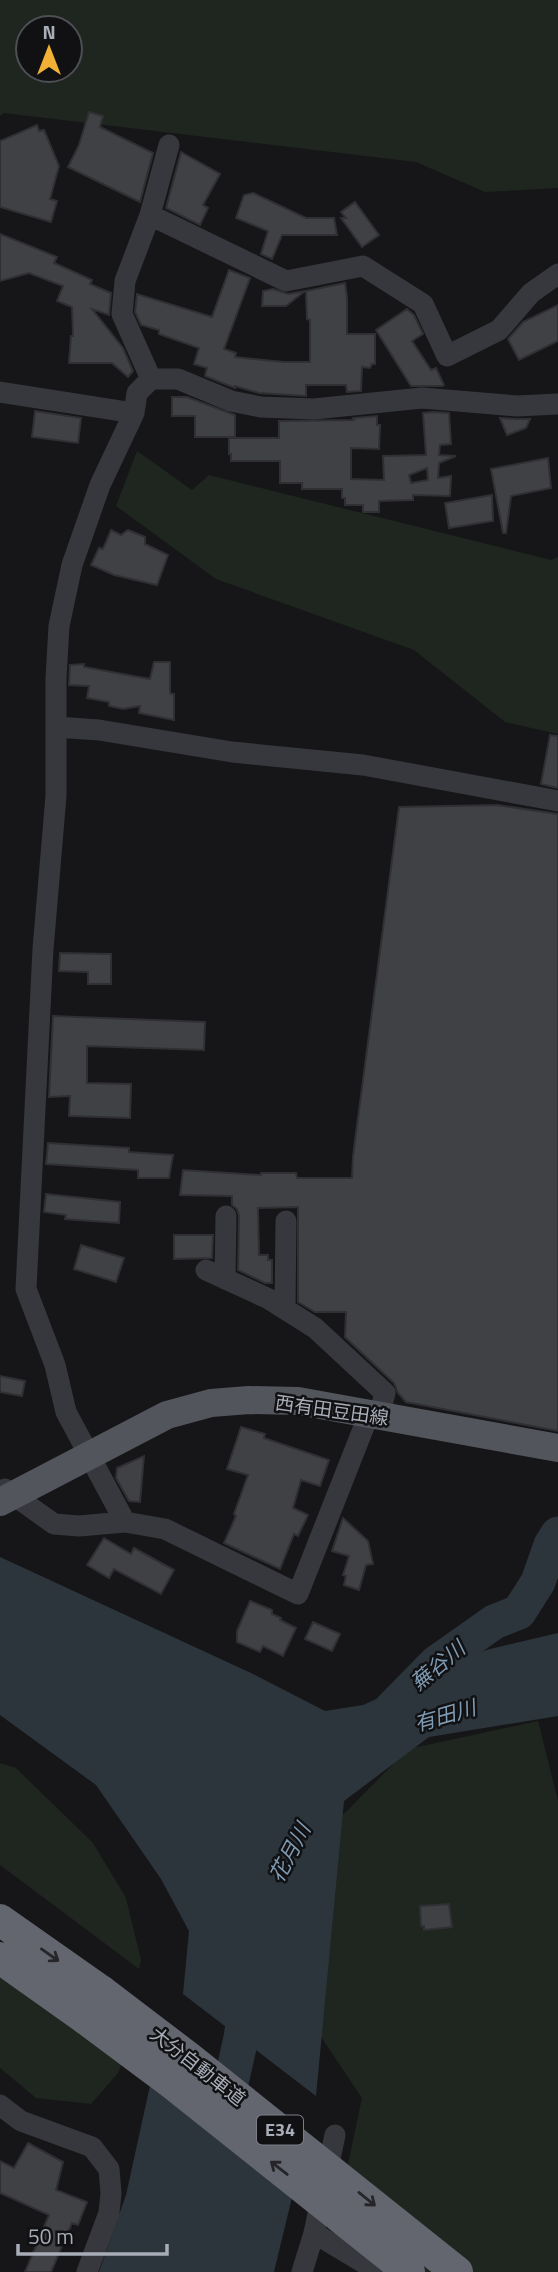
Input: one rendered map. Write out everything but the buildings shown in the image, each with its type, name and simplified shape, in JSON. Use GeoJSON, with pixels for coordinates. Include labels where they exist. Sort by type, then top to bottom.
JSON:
{"type":"FeatureCollection","features":[{"type":"Feature","properties":{"kind":"highway","name":"大分自動車道"},"geometry":{"type":"LineString","coordinates":[[0,1920],[101,1991],[189,2058],[457,2272]]}},
{"type":"Feature","properties":{"kind":"highway","name":"大分自動車道"},"geometry":{"type":"LineString","coordinates":[[0,1958],[173,2084],[409,2272]]}},
{"type":"Feature","properties":{"kind":"main road","name":"西有田豆田線"},"geometry":{"type":"LineString","coordinates":[[5,1494],[167,1415],[211,1402],[249,1399],[298,1401],[557,1448]]}},
{"type":"Feature","properties":{"kind":"street"},"geometry":{"type":"LineString","coordinates":[[151,379],[122,314],[125,281],[150,215],[169,145]]}},
{"type":"Feature","properties":{"kind":"street"},"geometry":{"type":"LineString","coordinates":[[150,215],[286,281],[363,266],[423,304],[447,356],[499,330],[531,293],[558,274]]}},
{"type":"Feature","properties":{"kind":"street"},"geometry":{"type":"LineString","coordinates":[[125,1522],[66,1412],[55,1365],[26,1289],[43,949],[56,796],[59,626],[72,565],[100,485],[134,413],[137,393],[151,379],[178,379],[231,401],[261,407],[314,409],[422,398],[517,406],[558,404]]}},
{"type":"Feature","properties":{"kind":"street"},"geometry":{"type":"LineString","coordinates":[[0,392],[134,413]]}},
{"type":"Feature","properties":{"kind":"street"},"geometry":{"type":"LineString","coordinates":[[56,727],[99,730],[232,752],[363,765],[558,801]]}},
{"type":"Feature","properties":{"kind":"street"},"geometry":{"type":"LineString","coordinates":[[5,1494],[54,1524],[79,1526],[125,1522],[165,1529],[298,1594],[385,1393],[315,1328],[285,1309],[215,1275],[226,1216]]}},
{"type":"Feature","properties":{"kind":"street"},"geometry":{"type":"LineString","coordinates":[[285,1309],[286,1221]]}},
{"type":"Feature","properties":{"kind":"street"},"geometry":{"type":"LineString","coordinates":[[0,2105],[21,2121],[92,2147],[109,2169],[109,2213],[87,2272]]}},
{"type":"Feature","properties":{"kind":"street"},"geometry":{"type":"LineString","coordinates":[[302,2272],[314,2233],[335,2135]]}},
{"type":"Feature","properties":{"kind":"street"},"geometry":{"type":"LineString","coordinates":[[314,2233],[379,2272]]}},
{"type":"Feature","properties":{"kind":"shaded area"},"geometry":{"type":"Polygon","coordinates":[[[0,0],[558,0],[558,188],[485,192],[416,162],[4,113],[0,116],[0,0]]]}},
{"type":"Feature","properties":{"kind":"shaded area"},"geometry":{"type":"Polygon","coordinates":[[[137,451],[192,490],[209,475],[551,560],[558,557],[558,734],[505,722],[414,650],[216,579],[116,506],[137,451]]]}},
{"type":"Feature","properties":{"kind":"shaded area"},"geometry":{"type":"Polygon","coordinates":[[[538,1721],[558,1801],[558,2272],[392,2272],[335,2226],[362,2098],[301,2007],[321,1837],[408,1749],[538,1721]]]}},
{"type":"Feature","properties":{"kind":"shaded area"},"geometry":{"type":"Polygon","coordinates":[[[0,1763],[16,1768],[93,1843],[126,1898],[141,1960],[139,1969],[0,1865],[0,1763]]]}},
{"type":"Feature","properties":{"kind":"shaded area"},"geometry":{"type":"Polygon","coordinates":[[[0,1951],[132,2041],[118,2073],[91,2104],[36,2098],[0,2068],[0,1951]]]}},
{"type":"Feature","properties":{"kind":"water","name":"有田川"},"geometry":{"type":"Polygon","coordinates":[[[0,1557],[251,1673],[325,1711],[363,1705],[486,1650],[558,1633],[558,1716],[429,1737],[344,1801],[316,2096],[183,1994],[189,1931],[161,1879],[96,1785],[0,1715],[0,1557]]]}},
{"type":"Feature","properties":{"kind":"water"},"geometry":{"type":"Polygon","coordinates":[[[153,2072],[295,2185],[274,2272],[99,2272],[126,2195],[153,2072]]]}},
{"type":"Feature","properties":{"kind":"waterway","name":"蕪谷川"},"geometry":{"type":"LineString","coordinates":[[387,1713],[436,1663],[494,1622],[519,1612],[538,1582],[551,1545],[558,1534]]}},
{"type":"Feature","properties":{"kind":"waterway","name":"花月川"},"geometry":{"type":"LineString","coordinates":[[223,2119],[248,1992]]}}]}
